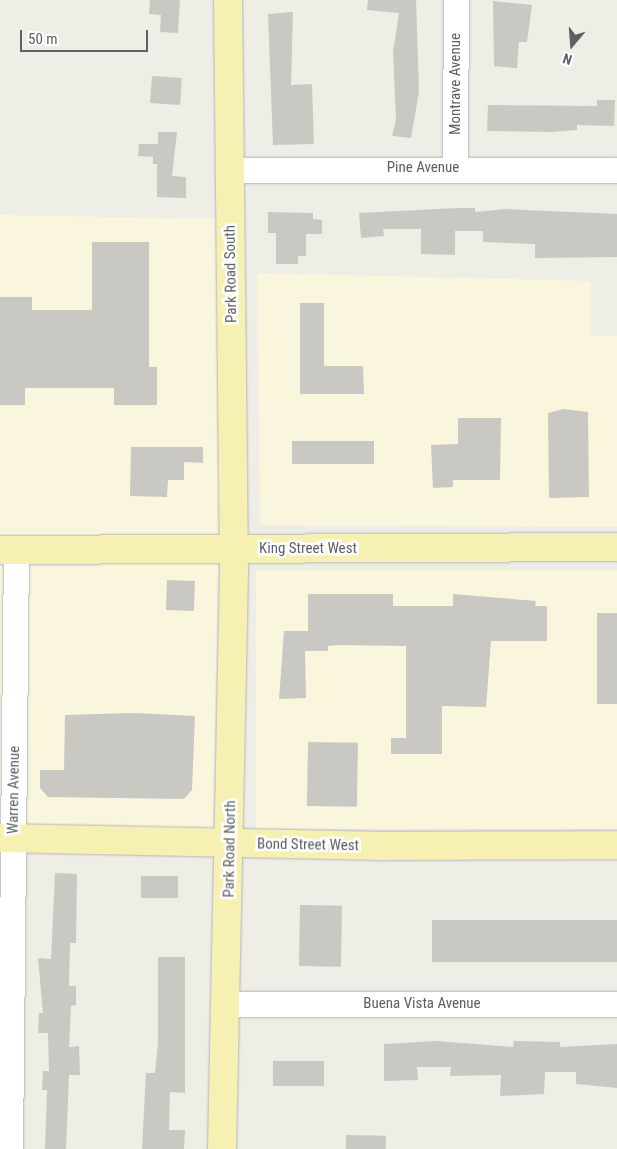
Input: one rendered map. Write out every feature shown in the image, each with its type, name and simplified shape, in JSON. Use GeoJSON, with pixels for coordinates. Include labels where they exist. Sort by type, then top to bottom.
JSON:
{"type":"FeatureCollection","features":[{"type":"Feature","properties":{"kind":"main road","name":"Park Road South"},"geometry":{"type":"LineString","coordinates":[[228,0],[234,548]]}},
{"type":"Feature","properties":{"kind":"main road","name":"King Street West"},"geometry":{"type":"LineString","coordinates":[[8,550],[617,547]]}},
{"type":"Feature","properties":{"kind":"main road","name":"Park Road North"},"geometry":{"type":"LineString","coordinates":[[222,1149],[227,1004],[234,548]]}},
{"type":"Feature","properties":{"kind":"main road","name":"Bond Street West"},"geometry":{"type":"LineString","coordinates":[[7,838],[230,843],[617,845]]}},
{"type":"Feature","properties":{"kind":"street","name":"Montrave Avenue"},"geometry":{"type":"LineString","coordinates":[[455,168],[456,0]]}},
{"type":"Feature","properties":{"kind":"street","name":"Pine Avenue"},"geometry":{"type":"LineString","coordinates":[[229,170],[455,168],[617,170]]}},
{"type":"Feature","properties":{"kind":"street","name":"Warren Avenue"},"geometry":{"type":"LineString","coordinates":[[8,550],[7,838],[10,1149]]}},
{"type":"Feature","properties":{"kind":"street","name":"Buena Vista Avenue"},"geometry":{"type":"LineString","coordinates":[[227,1004],[617,1004]]}},
{"type":"Feature","properties":{"kind":"shaded area"},"geometry":{"type":"Polygon","coordinates":[[[0,215],[224,219],[213,829],[0,825],[0,215]]]}},
{"type":"Feature","properties":{"kind":"shaded area"},"geometry":{"type":"Polygon","coordinates":[[[257,273],[591,281],[591,336],[617,336],[617,527],[260,525],[257,273]]]}},
{"type":"Feature","properties":{"kind":"shaded area"},"geometry":{"type":"Polygon","coordinates":[[[256,570],[617,570],[617,829],[256,829],[256,570]]]}},
{"type":"Feature","properties":{"kind":"building"},"geometry":{"type":"Polygon","coordinates":[[[150,0],[180,0],[178,33],[160,32],[161,15],[149,14],[150,0]]]}},
{"type":"Feature","properties":{"kind":"building"},"geometry":{"type":"Polygon","coordinates":[[[368,0],[416,0],[419,92],[411,138],[392,136],[396,120],[393,52],[399,13],[367,10],[368,0]]]}},
{"type":"Feature","properties":{"kind":"building"},"geometry":{"type":"Polygon","coordinates":[[[493,1],[532,5],[527,42],[519,42],[517,68],[494,66],[493,1]]]}},
{"type":"Feature","properties":{"kind":"building"},"geometry":{"type":"Polygon","coordinates":[[[293,12],[291,85],[312,84],[314,144],[273,145],[268,14],[293,12]]]}},
{"type":"Feature","properties":{"kind":"building"},"geometry":{"type":"Polygon","coordinates":[[[152,76],[182,78],[180,105],[150,103],[152,76]]]}},
{"type":"Feature","properties":{"kind":"building"},"geometry":{"type":"Polygon","coordinates":[[[597,100],[615,100],[614,126],[577,125],[577,130],[551,132],[487,131],[488,105],[597,106],[597,100]]]}},
{"type":"Feature","properties":{"kind":"building"},"geometry":{"type":"Polygon","coordinates":[[[158,132],[177,132],[172,176],[186,177],[186,198],[157,197],[157,164],[153,164],[153,157],[138,156],[139,144],[158,144],[158,132]]]}},
{"type":"Feature","properties":{"kind":"building"},"geometry":{"type":"Polygon","coordinates":[[[475,208],[475,212],[505,209],[617,214],[617,257],[535,258],[535,244],[483,242],[483,231],[455,231],[455,255],[421,254],[421,229],[383,229],[384,236],[361,238],[359,213],[475,208]]]}},
{"type":"Feature","properties":{"kind":"building"},"geometry":{"type":"Polygon","coordinates":[[[268,212],[313,213],[313,219],[322,220],[322,234],[306,234],[306,256],[298,256],[298,264],[276,264],[276,233],[268,233],[268,212]]]}},
{"type":"Feature","properties":{"kind":"building"},"geometry":{"type":"Polygon","coordinates":[[[92,242],[149,242],[149,367],[157,367],[157,405],[114,405],[114,388],[25,388],[25,405],[0,405],[0,297],[32,297],[32,310],[92,310],[92,242]]]}},
{"type":"Feature","properties":{"kind":"building"},"geometry":{"type":"Polygon","coordinates":[[[300,303],[324,303],[324,366],[363,366],[364,394],[300,394],[300,303]]]}},
{"type":"Feature","properties":{"kind":"building"},"geometry":{"type":"Polygon","coordinates":[[[563,409],[588,412],[589,497],[549,498],[548,413],[563,409]]]}},
{"type":"Feature","properties":{"kind":"building"},"geometry":{"type":"Polygon","coordinates":[[[458,418],[501,418],[500,480],[453,480],[453,487],[433,488],[431,445],[458,444],[458,418]]]}},
{"type":"Feature","properties":{"kind":"building"},"geometry":{"type":"Polygon","coordinates":[[[292,441],[374,441],[374,464],[292,464],[292,441]]]}},
{"type":"Feature","properties":{"kind":"building"},"geometry":{"type":"Polygon","coordinates":[[[131,447],[203,447],[203,463],[184,462],[184,480],[168,480],[167,497],[130,496],[131,447]]]}},
{"type":"Feature","properties":{"kind":"building"},"geometry":{"type":"Polygon","coordinates":[[[167,580],[195,581],[194,611],[166,610],[167,580]]]}},
{"type":"Feature","properties":{"kind":"building"},"geometry":{"type":"Polygon","coordinates":[[[308,594],[393,594],[393,606],[453,606],[453,594],[536,601],[535,606],[547,606],[547,641],[491,641],[486,707],[442,706],[442,754],[391,754],[391,738],[406,738],[406,646],[340,645],[328,646],[328,651],[305,651],[306,698],[279,699],[284,631],[308,631],[308,594]]]}},
{"type":"Feature","properties":{"kind":"building"},"geometry":{"type":"Polygon","coordinates":[[[597,613],[617,613],[617,704],[597,704],[597,613]]]}},
{"type":"Feature","properties":{"kind":"building"},"geometry":{"type":"Polygon","coordinates":[[[134,713],[195,716],[192,790],[184,799],[48,797],[40,788],[40,770],[64,770],[65,715],[134,713]]]}},
{"type":"Feature","properties":{"kind":"building"},"geometry":{"type":"Polygon","coordinates":[[[308,742],[358,743],[357,807],[307,806],[308,742]]]}},
{"type":"Feature","properties":{"kind":"building"},"geometry":{"type":"Polygon","coordinates":[[[55,873],[77,874],[76,943],[70,943],[69,986],[76,986],[76,1005],[71,1006],[69,1047],[79,1046],[80,1075],[69,1075],[66,1149],[45,1149],[47,1090],[42,1090],[43,1071],[49,1071],[48,1033],[38,1033],[39,1013],[43,1013],[38,958],[51,959],[55,873]]]}},
{"type":"Feature","properties":{"kind":"building"},"geometry":{"type":"Polygon","coordinates":[[[141,876],[178,876],[178,898],[141,898],[141,876]]]}},
{"type":"Feature","properties":{"kind":"building"},"geometry":{"type":"Polygon","coordinates":[[[300,905],[342,906],[341,967],[299,966],[300,905]]]}},
{"type":"Feature","properties":{"kind":"building"},"geometry":{"type":"Polygon","coordinates":[[[432,920],[617,920],[617,962],[432,962],[432,920]]]}},
{"type":"Feature","properties":{"kind":"building"},"geometry":{"type":"Polygon","coordinates":[[[158,957],[185,957],[185,1093],[170,1092],[169,1130],[185,1130],[184,1149],[142,1149],[146,1073],[155,1073],[158,1043],[158,957]]]}},
{"type":"Feature","properties":{"kind":"building"},"geometry":{"type":"Polygon","coordinates":[[[436,1041],[513,1047],[514,1041],[560,1042],[560,1047],[617,1044],[617,1088],[576,1084],[576,1072],[545,1072],[544,1094],[500,1096],[501,1075],[450,1076],[451,1067],[417,1067],[418,1080],[384,1081],[384,1044],[436,1041]]]}},
{"type":"Feature","properties":{"kind":"building"},"geometry":{"type":"Polygon","coordinates":[[[273,1061],[324,1061],[324,1086],[273,1086],[273,1061]]]}},
{"type":"Feature","properties":{"kind":"building"},"geometry":{"type":"Polygon","coordinates":[[[346,1135],[386,1136],[386,1149],[346,1149],[346,1135]]]}}]}
